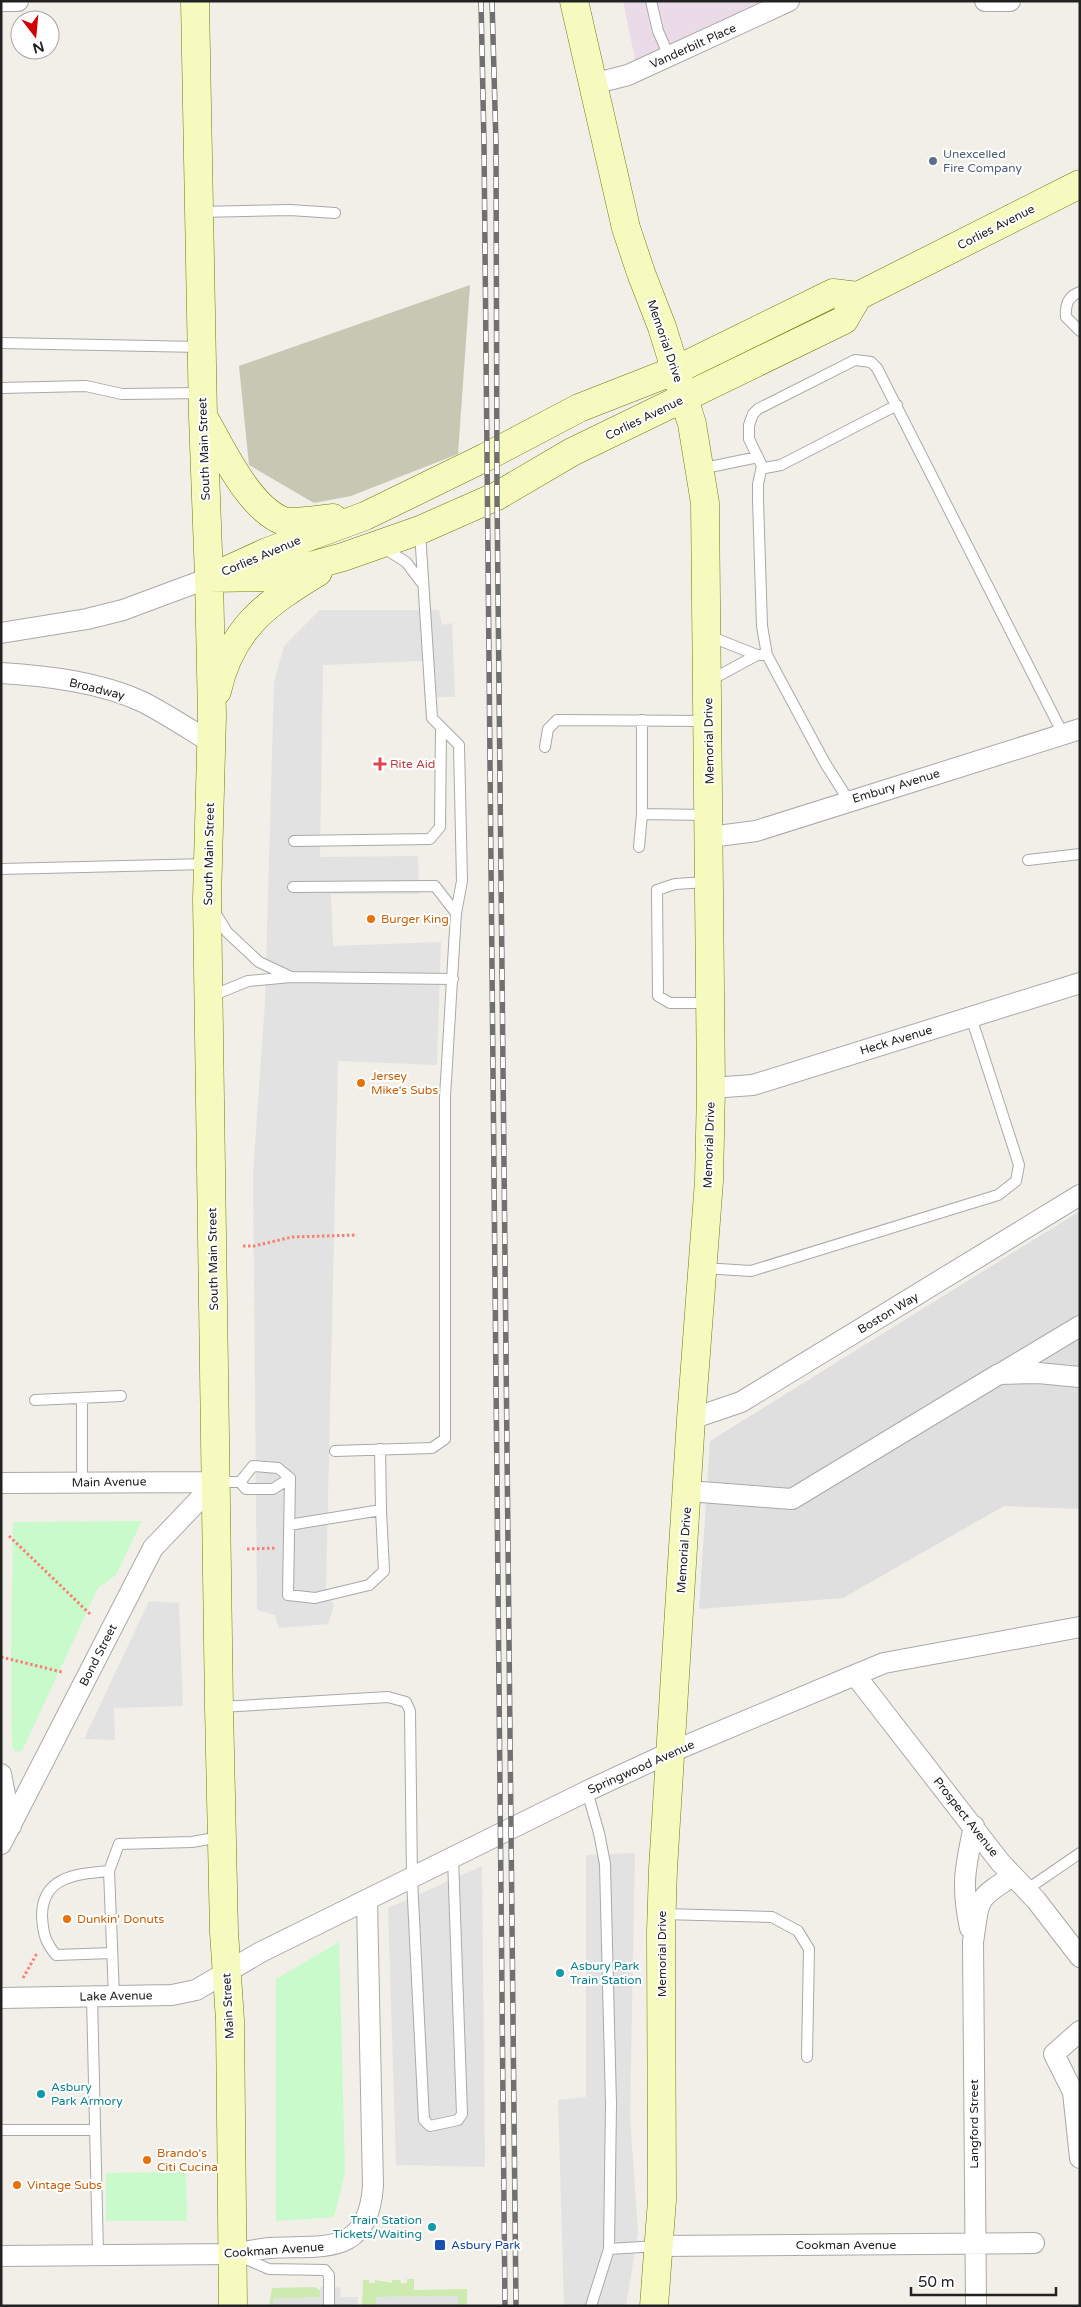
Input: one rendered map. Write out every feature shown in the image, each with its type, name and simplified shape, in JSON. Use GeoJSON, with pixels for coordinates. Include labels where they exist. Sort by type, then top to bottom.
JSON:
{"type":"FeatureCollection","features":[{"type":"Feature","properties":{"kind":"main road","name":"South Main Street"},"geometry":{"type":"LineString","coordinates":[[195,1],[202,405],[209,578],[212,730],[207,899],[208,998],[234,1484],[219,1707]]}},
{"type":"Feature","properties":{"kind":"main road","name":"Memorial Drive"},"geometry":{"type":"LineString","coordinates":[[574,1],[626,228],[676,370],[683,399],[692,424],[705,503],[710,826],[711,1088],[709,1181],[691,1419],[662,1914],[662,2200],[654,2306]]}},
{"type":"Feature","properties":{"kind":"main road","name":"Corlies Avenue"},"geometry":{"type":"LineString","coordinates":[[209,578],[270,577],[343,557],[420,530],[497,496],[572,452],[844,320],[858,296],[1080,184]]}},
{"type":"Feature","properties":{"kind":"main road","name":"Corlies Avenue"},"geometry":{"type":"LineString","coordinates":[[209,578],[267,552],[364,516],[486,457],[579,408],[676,370],[834,293],[858,296]]}},
{"type":"Feature","properties":{"kind":"main road"},"geometry":{"type":"LineString","coordinates":[[202,405],[239,477],[260,506],[284,521],[364,516]]}},
{"type":"Feature","properties":{"kind":"main road"},"geometry":{"type":"LineString","coordinates":[[212,730],[219,683],[232,650],[246,627],[264,608],[343,557]]}},
{"type":"Feature","properties":{"kind":"main road","name":"Main Street"},"geometry":{"type":"LineString","coordinates":[[219,1707],[226,1974],[230,2020],[233,2306]]}},
{"type":"Feature","properties":{"kind":"street"},"geometry":{"type":"LineString","coordinates":[[1,2],[18,1]]}},
{"type":"Feature","properties":{"kind":"street"},"geometry":{"type":"LineString","coordinates":[[985,1],[1010,1]]}},
{"type":"Feature","properties":{"kind":"street","name":"Vanderbilt Place"},"geometry":{"type":"LineString","coordinates":[[593,84],[628,75],[781,3]]}},
{"type":"Feature","properties":{"kind":"street"},"geometry":{"type":"LineString","coordinates":[[1,633],[78,621],[123,610],[209,578]]}},
{"type":"Feature","properties":{"kind":"street","name":"Broadway"},"geometry":{"type":"LineString","coordinates":[[1,673],[42,677],[112,690],[212,730]]}},
{"type":"Feature","properties":{"kind":"street","name":"Embury Avenue"},"geometry":{"type":"LineString","coordinates":[[710,826],[756,831],[1071,731]]}},
{"type":"Feature","properties":{"kind":"street","name":"Heck Avenue"},"geometry":{"type":"LineString","coordinates":[[711,1088],[753,1085],[1080,983]]}},
{"type":"Feature","properties":{"kind":"street","name":"Boston Way"},"geometry":{"type":"LineString","coordinates":[[691,1419],[742,1402],[1080,1196]]}},
{"type":"Feature","properties":{"kind":"street"},"geometry":{"type":"LineString","coordinates":[[688,1491],[792,1499],[1080,1326]]}},
{"type":"Feature","properties":{"kind":"street"},"geometry":{"type":"LineString","coordinates":[[999,1374],[1038,1373],[1080,1377]]}},
{"type":"Feature","properties":{"kind":"street","name":"Main Avenue"},"geometry":{"type":"LineString","coordinates":[[1,1483],[234,1484]]}},
{"type":"Feature","properties":{"kind":"street","name":"Bond Street"},"geometry":{"type":"LineString","coordinates":[[1,1844],[153,1548],[234,1484]]}},
{"type":"Feature","properties":{"kind":"street","name":"Springwood Avenue"},"geometry":{"type":"LineString","coordinates":[[226,1974],[261,1952],[670,1752],[884,1663],[1080,1627]]}},
{"type":"Feature","properties":{"kind":"street","name":"Prospect Avenue"},"geometry":{"type":"LineString","coordinates":[[855,1675],[1013,1876],[1080,1957]]}},
{"type":"Feature","properties":{"kind":"street"},"geometry":{"type":"LineString","coordinates":[[1,1774],[11,1826]]}},
{"type":"Feature","properties":{"kind":"street","name":"Langford Street"},"geometry":{"type":"LineString","coordinates":[[973,1942],[964,1900],[963,1883],[974,1826]]}},
{"type":"Feature","properties":{"kind":"street","name":"Langford Street"},"geometry":{"type":"LineString","coordinates":[[976,2306],[973,1942],[979,1904],[982,1897],[1013,1876]]}},
{"type":"Feature","properties":{"kind":"street","name":"Cookman Avenue"},"geometry":{"type":"LineString","coordinates":[[1,2256],[232,2254],[269,2248],[335,2246],[355,2233],[369,2212],[374,2186],[367,1901]]}},
{"type":"Feature","properties":{"kind":"street","name":"Lake Avenue"},"geometry":{"type":"LineString","coordinates":[[1,1998],[172,1995],[196,1990],[226,1974]]}},
{"type":"Feature","properties":{"kind":"street"},"geometry":{"type":"LineString","coordinates":[[1080,2031],[1054,2054],[1074,2092],[1080,2158]]}},
{"type":"Feature","properties":{"kind":"street","name":"Cookman Avenue"},"geometry":{"type":"LineString","coordinates":[[658,2246],[1034,2243]]}},
{"type":"Feature","properties":{"kind":"lane"},"geometry":{"type":"LineString","coordinates":[[651,1],[656,26],[669,56]]}},
{"type":"Feature","properties":{"kind":"lane"},"geometry":{"type":"LineString","coordinates":[[199,212],[290,210],[335,213]]}},
{"type":"Feature","properties":{"kind":"lane"},"geometry":{"type":"LineString","coordinates":[[1080,292],[1067,301],[1066,309],[1066,317],[1080,331]]}},
{"type":"Feature","properties":{"kind":"lane"},"geometry":{"type":"LineString","coordinates":[[1,343],[202,347]]}},
{"type":"Feature","properties":{"kind":"lane"},"geometry":{"type":"LineString","coordinates":[[897,405],[781,465],[766,468],[760,462],[750,439],[749,425],[758,408],[855,360],[871,362],[877,368],[897,405],[904,418],[1071,731]]}},
{"type":"Feature","properties":{"kind":"lane"},"geometry":{"type":"LineString","coordinates":[[1,388],[86,386],[122,394],[202,405]]}},
{"type":"Feature","properties":{"kind":"lane"},"geometry":{"type":"LineString","coordinates":[[700,469],[760,462]]}},
{"type":"Feature","properties":{"kind":"lane"},"geometry":{"type":"LineString","coordinates":[[760,462],[758,500],[762,655],[848,801]]}},
{"type":"Feature","properties":{"kind":"lane"},"geometry":{"type":"LineString","coordinates":[[335,1451],[432,1448],[444,1439],[444,1097],[456,914],[462,881],[459,745],[432,718],[420,530]]}},
{"type":"Feature","properties":{"kind":"lane"},"geometry":{"type":"LineString","coordinates":[[376,544],[406,562],[422,583]]}},
{"type":"Feature","properties":{"kind":"lane"},"geometry":{"type":"LineString","coordinates":[[707,635],[762,655]]}},
{"type":"Feature","properties":{"kind":"lane"},"geometry":{"type":"LineString","coordinates":[[708,682],[762,655]]}},
{"type":"Feature","properties":{"kind":"lane"},"geometry":{"type":"LineString","coordinates":[[545,747],[548,729],[557,720],[708,721]]}},
{"type":"Feature","properties":{"kind":"lane"},"geometry":{"type":"LineString","coordinates":[[639,847],[642,814],[642,720]]}},
{"type":"Feature","properties":{"kind":"lane"},"geometry":{"type":"LineString","coordinates":[[294,841],[430,839],[440,827],[441,727]]}},
{"type":"Feature","properties":{"kind":"lane"},"geometry":{"type":"LineString","coordinates":[[642,814],[710,826]]}},
{"type":"Feature","properties":{"kind":"lane"},"geometry":{"type":"LineString","coordinates":[[1028,860],[1080,854]]}},
{"type":"Feature","properties":{"kind":"lane"},"geometry":{"type":"LineString","coordinates":[[1,869],[208,864]]}},
{"type":"Feature","properties":{"kind":"lane"},"geometry":{"type":"LineString","coordinates":[[710,882],[675,884],[657,890],[657,953],[658,996],[670,1003],[711,1003]]}},
{"type":"Feature","properties":{"kind":"lane"},"geometry":{"type":"LineString","coordinates":[[294,887],[435,886],[456,914]]}},
{"type":"Feature","properties":{"kind":"lane"},"geometry":{"type":"LineString","coordinates":[[207,899],[227,932],[259,962],[291,977]]}},
{"type":"Feature","properties":{"kind":"lane"},"geometry":{"type":"LineString","coordinates":[[208,998],[248,980],[291,977],[453,979]]}},
{"type":"Feature","properties":{"kind":"lane"},"geometry":{"type":"LineString","coordinates":[[703,1268],[751,1271],[998,1195],[1016,1181],[1019,1165],[971,1017]]}},
{"type":"Feature","properties":{"kind":"lane"},"geometry":{"type":"LineString","coordinates":[[35,1400],[121,1396]]}},
{"type":"Feature","properties":{"kind":"lane"},"geometry":{"type":"LineString","coordinates":[[82,1398],[82,1483]]}},
{"type":"Feature","properties":{"kind":"lane"},"geometry":{"type":"LineString","coordinates":[[290,1478],[288,1595],[315,1598],[369,1585],[384,1570],[380,1449]]}},
{"type":"Feature","properties":{"kind":"lane"},"geometry":{"type":"LineString","coordinates":[[234,1484],[253,1466],[278,1468],[290,1478]]}},
{"type":"Feature","properties":{"kind":"lane"},"geometry":{"type":"LineString","coordinates":[[234,1484],[273,1488],[290,1478]]}},
{"type":"Feature","properties":{"kind":"lane"},"geometry":{"type":"LineString","coordinates":[[289,1525],[381,1510]]}},
{"type":"Feature","properties":{"kind":"lane"},"geometry":{"type":"LineString","coordinates":[[219,1707],[388,1697],[406,1702],[410,1711],[412,1879],[424,2120],[430,2126],[458,2120],[462,2114],[453,1858]]}},
{"type":"Feature","properties":{"kind":"lane"},"geometry":{"type":"LineString","coordinates":[[586,1792],[600,1833],[605,1864],[610,2104],[609,2249],[592,2306]]}},
{"type":"Feature","properties":{"kind":"lane"},"geometry":{"type":"LineString","coordinates":[[114,1996],[109,1871],[119,1844],[192,1842],[222,1836]]}},
{"type":"Feature","properties":{"kind":"lane"},"geometry":{"type":"LineString","coordinates":[[1026,1890],[1080,1853]]}},
{"type":"Feature","properties":{"kind":"lane"},"geometry":{"type":"LineString","coordinates":[[109,1871],[75,1874],[48,1889],[42,1903],[43,1929],[46,1944],[56,1955],[112,1952]]}},
{"type":"Feature","properties":{"kind":"lane"},"geometry":{"type":"LineString","coordinates":[[662,1914],[772,1917],[798,1931],[809,1949],[807,2057]]}},
{"type":"Feature","properties":{"kind":"lane"},"geometry":{"type":"LineString","coordinates":[[92,1997],[98,2254]]}},
{"type":"Feature","properties":{"kind":"lane"},"geometry":{"type":"LineString","coordinates":[[1,2130],[95,2130]]}},
{"type":"Feature","properties":{"kind":"lane"},"geometry":{"type":"LineString","coordinates":[[609,2249],[658,2246]]}},
{"type":"Feature","properties":{"kind":"lane"},"geometry":{"type":"LineString","coordinates":[[232,2254],[269,2269],[325,2270],[329,2275],[329,2306]]}},
{"type":"Feature","properties":{"kind":"path"},"geometry":{"type":"LineString","coordinates":[[243,1246],[254,1246],[292,1237],[357,1235]]}},
{"type":"Feature","properties":{"kind":"path"},"geometry":{"type":"LineString","coordinates":[[9,1536],[90,1614]]}},
{"type":"Feature","properties":{"kind":"path"},"geometry":{"type":"LineString","coordinates":[[1,1657],[62,1672]]}},
{"type":"Feature","properties":{"kind":"shaded area"},"geometry":{"type":"Polygon","coordinates":[[[623,1],[760,1],[756,12],[636,64],[623,1]]]}},
{"type":"Feature","properties":{"kind":"shaded area"},"geometry":{"type":"Polygon","coordinates":[[[470,285],[458,454],[351,496],[314,503],[249,465],[239,366],[470,285]]]}},
{"type":"Feature","properties":{"kind":"shaded area"},"geometry":{"type":"Polygon","coordinates":[[[320,610],[439,610],[442,625],[452,623],[455,697],[424,697],[423,661],[323,665],[320,857],[418,856],[419,894],[331,894],[333,946],[441,942],[437,1065],[338,1061],[326,1588],[334,1606],[328,1624],[279,1628],[275,1615],[257,1610],[253,1174],[265,1002],[274,682],[284,646],[320,610]]]}},
{"type":"Feature","properties":{"kind":"shaded area"},"geometry":{"type":"Polygon","coordinates":[[[1080,1211],[1080,1509],[1004,1506],[843,1598],[699,1609],[710,1441],[1080,1211]]]}},
{"type":"Feature","properties":{"kind":"shaded area"},"geometry":{"type":"Polygon","coordinates":[[[149,1601],[179,1603],[183,1706],[114,1708],[115,1740],[84,1739],[149,1601]]]}},
{"type":"Feature","properties":{"kind":"shaded area"},"geometry":{"type":"Polygon","coordinates":[[[635,1853],[630,2116],[638,2233],[626,2306],[564,2306],[558,2100],[586,2097],[586,1855],[635,1853]]]}},
{"type":"Feature","properties":{"kind":"shaded area"},"geometry":{"type":"Polygon","coordinates":[[[482,1866],[485,2167],[396,2165],[388,1908],[482,1866]]]}},
{"type":"Feature","properties":{"kind":"shaded area"},"geometry":{"type":"Polygon","coordinates":[[[320,2287],[340,2287],[341,2297],[358,2297],[358,2306],[273,2306],[273,2299],[320,2297],[320,2287]]]}},
{"type":"Feature","properties":{"kind":"shaded area"},"geometry":{"type":"Polygon","coordinates":[[[458,2296],[458,2306],[376,2306],[376,2297],[458,2296]]]}},
{"type":"Feature","properties":{"kind":"green space"},"geometry":{"type":"Polygon","coordinates":[[[142,1521],[116,1575],[98,1588],[22,1751],[16,1752],[12,1747],[13,1522],[142,1521]]]}},
{"type":"Feature","properties":{"kind":"green space"},"geometry":{"type":"Polygon","coordinates":[[[339,1942],[345,2172],[334,2217],[276,2221],[276,1979],[339,1942]]]}},
{"type":"Feature","properties":{"kind":"green space"},"geometry":{"type":"Polygon","coordinates":[[[186,2172],[187,2221],[106,2221],[106,2173],[186,2172]]]}},
{"type":"Feature","properties":{"kind":"green space"},"geometry":{"type":"Polygon","coordinates":[[[407,2279],[414,2279],[414,2290],[467,2289],[467,2306],[458,2306],[458,2296],[376,2297],[376,2306],[362,2306],[363,2280],[369,2280],[369,2283],[375,2283],[375,2280],[392,2283],[392,2280],[400,2280],[401,2283],[407,2283],[407,2279]]]}},
{"type":"Feature","properties":{"kind":"green space"},"geometry":{"type":"Polygon","coordinates":[[[314,2287],[320,2290],[320,2297],[273,2299],[273,2306],[269,2306],[272,2288],[314,2287]]]}},
{"type":"Feature","properties":{"kind":"railway"},"geometry":{"type":"LineString","coordinates":[[481,1],[484,145],[505,2306]]}},
{"type":"Feature","properties":{"kind":"railway"},"geometry":{"type":"LineString","coordinates":[[492,1],[496,144],[497,496],[516,2306]]}},
{"type":"Feature","properties":{"kind":"place","name":"Unexcelled Fire Company"},"geometry":{"type":"Point","coordinates":[933,161]}},
{"type":"Feature","properties":{"kind":"place","name":"Rite Aid"},"geometry":{"type":"Point","coordinates":[380,764]}},
{"type":"Feature","properties":{"kind":"place","name":"Burger King"},"geometry":{"type":"Point","coordinates":[371,919]}},
{"type":"Feature","properties":{"kind":"place","name":"Jersey Mike's Subs"},"geometry":{"type":"Point","coordinates":[361,1083]}},
{"type":"Feature","properties":{"kind":"place","name":"Dunkin' Donuts"},"geometry":{"type":"Point","coordinates":[67,1919]}},
{"type":"Feature","properties":{"kind":"place","name":"Asbury Park Train Station"},"geometry":{"type":"Point","coordinates":[560,1973]}},
{"type":"Feature","properties":{"kind":"place","name":"Asbury Park Armory"},"geometry":{"type":"Point","coordinates":[41,2094]}},
{"type":"Feature","properties":{"kind":"place","name":"Brando's Citi Cucina"},"geometry":{"type":"Point","coordinates":[147,2160]}},
{"type":"Feature","properties":{"kind":"place","name":"Vintage Subs"},"geometry":{"type":"Point","coordinates":[17,2185]}},
{"type":"Feature","properties":{"kind":"place","name":"Train Station Tickets/Waiting"},"geometry":{"type":"Point","coordinates":[432,2227]}},
{"type":"Feature","properties":{"kind":"place","name":"Asbury Park"},"geometry":{"type":"Point","coordinates":[440,2245]}}]}
